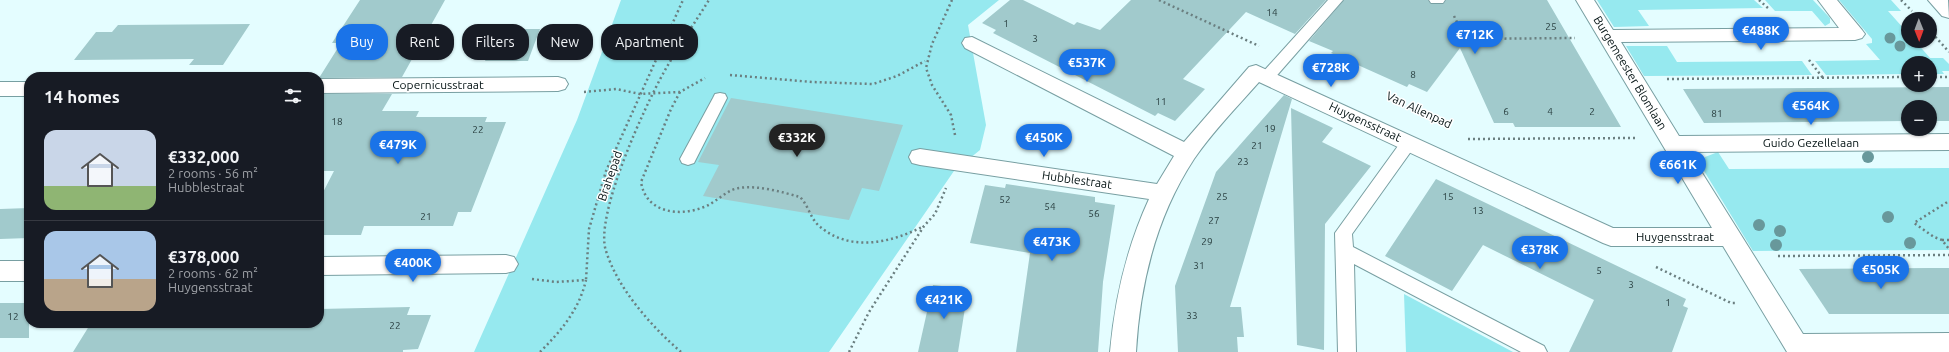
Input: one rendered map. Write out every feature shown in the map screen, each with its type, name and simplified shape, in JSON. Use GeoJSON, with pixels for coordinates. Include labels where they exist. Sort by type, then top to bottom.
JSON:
{"type":"FeatureCollection","features":[{"type":"Feature","properties":{"kind":"street","name":"Burgemeester Blomlaan"},"geometry":{"type":"LineString","coordinates":[[1585,0],[1798,349]]}},
{"type":"Feature","properties":{"kind":"street"},"geometry":{"type":"LineString","coordinates":[[1607,36],[1855,34],[1826,0]]}},
{"type":"Feature","properties":{"kind":"street"},"geometry":{"type":"LineString","coordinates":[[1937,0],[1949,12]]}},
{"type":"Feature","properties":{"kind":"street"},"geometry":{"type":"LineString","coordinates":[[972,43],[1187,153]]}},
{"type":"Feature","properties":{"kind":"street","name":"Huygensstraat"},"geometry":{"type":"LineString","coordinates":[[1123,352],[1129,297],[1138,256],[1163,193],[1187,153],[1256,72],[1611,237],[1730,237]]}},
{"type":"Feature","properties":{"kind":"street","name":"Copernicusstraat"},"geometry":{"type":"LineString","coordinates":[[324,86],[558,84]]}},
{"type":"Feature","properties":{"kind":"street"},"geometry":{"type":"LineString","coordinates":[[0,89],[24,89]]}},
{"type":"Feature","properties":{"kind":"street","name":"Guido Gezellelaan"},"geometry":{"type":"LineString","coordinates":[[1671,141],[1949,142]]}},
{"type":"Feature","properties":{"kind":"street","name":"Hubblestraat"},"geometry":{"type":"LineString","coordinates":[[920,156],[1163,193]]}},
{"type":"Feature","properties":{"kind":"street"},"geometry":{"type":"LineString","coordinates":[[324,266],[506,264]]}},
{"type":"Feature","properties":{"kind":"street"},"geometry":{"type":"LineString","coordinates":[[0,271],[24,270]]}},
{"type":"Feature","properties":{"kind":"street"},"geometry":{"type":"LineString","coordinates":[[1798,349],[1949,344]]}},
{"type":"Feature","properties":{"kind":"lane"},"geometry":{"type":"LineString","coordinates":[[1267,77],[1336,0]]}},
{"type":"Feature","properties":{"kind":"lane"},"geometry":{"type":"LineString","coordinates":[[688,159],[720,98]]}},
{"type":"Feature","properties":{"kind":"lane"},"geometry":{"type":"LineString","coordinates":[[1347,352],[1343,233],[1409,143]]}},
{"type":"Feature","properties":{"kind":"lane"},"geometry":{"type":"LineString","coordinates":[[1344,250],[1538,352]]}},
{"type":"Feature","properties":{"kind":"path"},"geometry":{"type":"LineString","coordinates":[[540,352],[571,319],[584,294],[589,229],[606,171],[684,0]]}},
{"type":"Feature","properties":{"kind":"path","name":"Brahepad"},"geometry":{"type":"LineString","coordinates":[[681,352],[659,333],[633,302],[612,266],[606,250],[604,230],[609,201],[640,124],[664,72],[709,0]]}},
{"type":"Feature","properties":{"kind":"path"},"geometry":{"type":"LineString","coordinates":[[1159,0],[1284,58]]}},
{"type":"Feature","properties":{"kind":"path"},"geometry":{"type":"LineString","coordinates":[[1438,0],[1452,13],[1465,39],[1607,36]]}},
{"type":"Feature","properties":{"kind":"path"},"geometry":{"type":"LineString","coordinates":[[1937,39],[1949,52]]}},
{"type":"Feature","properties":{"kind":"path"},"geometry":{"type":"LineString","coordinates":[[1634,79],[1901,77]]}},
{"type":"Feature","properties":{"kind":"path"},"geometry":{"type":"LineString","coordinates":[[1937,77],[1949,77]]}},
{"type":"Feature","properties":{"kind":"path"},"geometry":{"type":"LineString","coordinates":[[680,92],[671,109],[641,182],[644,195],[652,205],[668,211],[686,211],[712,203],[737,188],[749,188],[800,197],[810,215],[819,226],[830,235],[845,241],[864,244],[884,242],[904,236],[924,226]]}},
{"type":"Feature","properties":{"kind":"path","name":"Van Allenpad"},"geometry":{"type":"LineString","coordinates":[[1461,139],[1671,141]]}},
{"type":"Feature","properties":{"kind":"path"},"geometry":{"type":"LineString","coordinates":[[1949,201],[1914,223],[1934,237],[1942,240],[1949,240]]}},
{"type":"Feature","properties":{"kind":"path"},"geometry":{"type":"LineString","coordinates":[[1942,240],[1949,249]]}},
{"type":"Feature","properties":{"kind":"path"},"geometry":{"type":"LineString","coordinates":[[1741,256],[1949,255]]}},
{"type":"Feature","properties":{"kind":"path"},"geometry":{"type":"LineString","coordinates":[[506,264],[514,276],[556,282],[586,280]]}},
{"type":"Feature","properties":{"kind":"path"},"geometry":{"type":"LineString","coordinates":[[1653,266],[1731,303],[1769,302]]}},
{"type":"Feature","properties":{"kind":"shaded area"},"geometry":{"type":"Polygon","coordinates":[[[621,0],[999,0],[968,25],[986,125],[980,150],[954,171],[829,352],[474,352],[577,120],[601,55],[601,60],[698,60],[698,24],[612,24],[621,0]]]}},
{"type":"Feature","properties":{"kind":"shaded area"},"geometry":{"type":"Polygon","coordinates":[[[1597,0],[1754,0],[1763,8],[1638,10],[1649,26],[1614,27],[1597,0]]]}},
{"type":"Feature","properties":{"kind":"shaded area"},"geometry":{"type":"Polygon","coordinates":[[[1765,0],[1813,0],[1830,18],[1830,23],[1825,26],[1812,11],[1775,11],[1765,0]]]}},
{"type":"Feature","properties":{"kind":"shaded area"},"geometry":{"type":"Polygon","coordinates":[[[1839,0],[1891,0],[1901,11],[1888,11],[1901,26],[1901,48],[1921,48],[1928,56],[1901,56],[1901,74],[1826,75],[1815,61],[1880,60],[1866,44],[1872,43],[1872,39],[1839,0]]]}},
{"type":"Feature","properties":{"kind":"shaded area"},"geometry":{"type":"Polygon","coordinates":[[[1626,46],[1667,46],[1677,62],[1802,61],[1812,75],[1644,76],[1626,46]]]}},
{"type":"Feature","properties":{"kind":"shaded area"},"geometry":{"type":"Polygon","coordinates":[[[1937,58],[1943,58],[1949,64],[1949,71],[1942,71],[1944,74],[1937,74],[1937,58]]]}},
{"type":"Feature","properties":{"kind":"shaded area"},"geometry":{"type":"Polygon","coordinates":[[[1718,152],[1729,169],[1949,168],[1949,250],[1753,251],[1701,166],[1705,157],[1718,152]]]}},
{"type":"Feature","properties":{"kind":"shaded area"},"geometry":{"type":"Polygon","coordinates":[[[1404,294],[1513,352],[1406,352],[1404,294]]]}},
{"type":"Feature","properties":{"kind":"building"},"geometry":{"type":"Polygon","coordinates":[[[360,0],[445,0],[432,24],[396,24],[396,60],[411,60],[402,77],[324,78],[324,72],[323,72],[336,51],[336,60],[388,60],[388,24],[344,24],[360,0]]]}},
{"type":"Feature","properties":{"kind":"building"},"geometry":{"type":"Polygon","coordinates":[[[1010,0],[1023,0],[1074,25],[1077,22],[1100,30],[1131,0],[1326,0],[1295,34],[1246,12],[1183,79],[1205,89],[1175,121],[1158,113],[1155,116],[993,33],[996,30],[982,23],[1010,0]]]}},
{"type":"Feature","properties":{"kind":"building"},"geometry":{"type":"Polygon","coordinates":[[[1344,0],[1428,0],[1431,4],[1443,4],[1446,0],[1547,0],[1621,127],[1515,127],[1513,123],[1494,123],[1460,48],[1427,92],[1409,84],[1407,87],[1331,53],[1333,51],[1309,41],[1344,0]]]}},
{"type":"Feature","properties":{"kind":"building"},"geometry":{"type":"Polygon","coordinates":[[[250,24],[223,65],[189,65],[194,59],[74,60],[96,32],[112,32],[118,25],[250,24]]]}},
{"type":"Feature","properties":{"kind":"building"},"geometry":{"type":"Polygon","coordinates":[[[529,29],[537,29],[537,37],[529,58],[529,29]]]}},
{"type":"Feature","properties":{"kind":"building"},"geometry":{"type":"Polygon","coordinates":[[[336,37],[336,43],[332,43],[336,37]]]}},
{"type":"Feature","properties":{"kind":"building"},"geometry":{"type":"Polygon","coordinates":[[[485,60],[528,60],[528,61],[485,60]]]}},
{"type":"Feature","properties":{"kind":"building"},"geometry":{"type":"Polygon","coordinates":[[[1901,87],[1901,92],[1937,92],[1937,87],[1949,87],[1949,121],[1937,121],[1937,100],[1901,100],[1901,121],[1704,123],[1683,89],[1901,87]]]}},
{"type":"Feature","properties":{"kind":"building"},"geometry":{"type":"Polygon","coordinates":[[[324,94],[392,94],[382,111],[419,111],[416,117],[487,117],[485,122],[506,122],[471,212],[458,212],[453,226],[364,226],[361,235],[324,235],[324,190],[334,171],[324,171],[324,94]]]}},
{"type":"Feature","properties":{"kind":"building"},"geometry":{"type":"Polygon","coordinates":[[[1284,95],[1292,99],[1230,307],[1241,307],[1244,337],[1237,337],[1238,352],[1178,352],[1175,286],[1216,172],[1284,95]]]}},
{"type":"Feature","properties":{"kind":"building"},"geometry":{"type":"Polygon","coordinates":[[[731,98],[903,125],[879,191],[862,188],[849,220],[703,196],[719,165],[698,162],[731,98]]]}},
{"type":"Feature","properties":{"kind":"building"},"geometry":{"type":"Polygon","coordinates":[[[1291,108],[1333,128],[1322,142],[1371,166],[1325,224],[1324,350],[1297,345],[1291,108]]]}},
{"type":"Feature","properties":{"kind":"building"},"geometry":{"type":"Polygon","coordinates":[[[1436,179],[1686,299],[1683,306],[1688,308],[1672,352],[1569,352],[1594,300],[1483,245],[1452,291],[1385,256],[1436,179]]]}},
{"type":"Feature","properties":{"kind":"building"},"geometry":{"type":"Polygon","coordinates":[[[1006,184],[1095,197],[1095,202],[1115,205],[1103,282],[1098,352],[1016,352],[1030,253],[970,243],[985,185],[1005,188],[1006,184]]]}},
{"type":"Feature","properties":{"kind":"building"},"geometry":{"type":"Polygon","coordinates":[[[24,208],[24,238],[0,239],[0,209],[24,208]]]}},
{"type":"Feature","properties":{"kind":"building"},"geometry":{"type":"Polygon","coordinates":[[[1949,268],[1949,314],[1829,314],[1799,269],[1949,268]]]}},
{"type":"Feature","properties":{"kind":"building"},"geometry":{"type":"Polygon","coordinates":[[[933,285],[968,289],[958,352],[918,352],[933,285]]]}},
{"type":"Feature","properties":{"kind":"building"},"geometry":{"type":"Polygon","coordinates":[[[0,303],[24,303],[24,328],[29,328],[29,338],[0,338],[0,303]]]}},
{"type":"Feature","properties":{"kind":"building"},"geometry":{"type":"Polygon","coordinates":[[[410,307],[407,315],[431,315],[418,349],[403,350],[403,352],[73,352],[88,328],[324,328],[324,309],[410,307]]]}}]}
